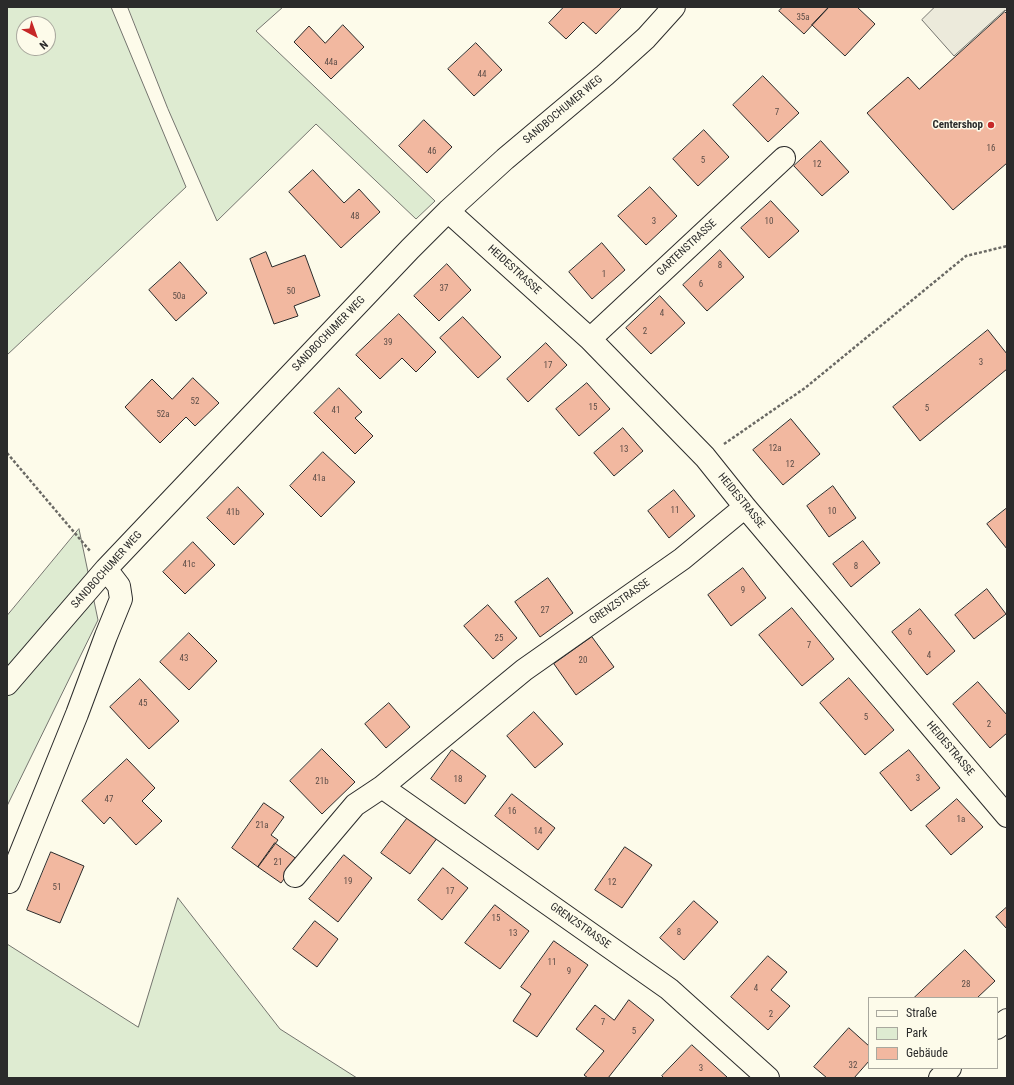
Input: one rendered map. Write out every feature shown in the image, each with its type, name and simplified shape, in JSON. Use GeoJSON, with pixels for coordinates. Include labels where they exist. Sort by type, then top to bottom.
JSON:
{"type":"FeatureCollection","features":[{"type":"Feature","properties":{"kind":"street","name":"SANDBOCHUMER WEG"},"geometry":{"type":"LineString","coordinates":[[7,684],[106,569],[448,211],[505,159],[646,38],[674,7]]}},
{"type":"Feature","properties":{"kind":"street","name":"GARTENSTRASSE"},"geometry":{"type":"LineString","coordinates":[[590,339],[784,158]]}},
{"type":"Feature","properties":{"kind":"street","name":"HEIDESTRASSE"},"geometry":{"type":"LineString","coordinates":[[448,211],[590,339],[705,457],[1007,816]]}},
{"type":"Feature","properties":{"kind":"street","name":"GRENZSTRASSE"},"geometry":{"type":"LineString","coordinates":[[295,876],[355,805],[382,787],[524,670],[682,559],[746,507]]}},
{"type":"Feature","properties":{"kind":"street"},"geometry":{"type":"LineString","coordinates":[[9,882],[77,714],[121,599],[119,586],[106,569]]}},
{"type":"Feature","properties":{"kind":"street","name":"GRENZSTRASSE"},"geometry":{"type":"LineString","coordinates":[[382,787],[669,990],[768,1078]]}},
{"type":"Feature","properties":{"kind":"street"},"geometry":{"type":"LineString","coordinates":[[998,1027],[1007,1020]]}},
{"type":"Feature","properties":{"kind":"street"},"geometry":{"type":"LineString","coordinates":[[940,1078],[949,1069]]}},
{"type":"Feature","properties":{"kind":"path"},"geometry":{"type":"LineString","coordinates":[[705,457],[805,388],[966,256],[1007,246]]}},
{"type":"Feature","properties":{"kind":"path"},"geometry":{"type":"LineString","coordinates":[[7,453],[106,569]]}},
{"type":"Feature","properties":{"kind":"green space"},"geometry":{"type":"Polygon","coordinates":[[[7,7],[111,7],[186,187],[7,355],[7,7]]]}},
{"type":"Feature","properties":{"kind":"green space"},"geometry":{"type":"Polygon","coordinates":[[[128,7],[283,7],[256,31],[435,201],[416,219],[316,124],[217,221],[168,109],[128,7]]]}},
{"type":"Feature","properties":{"kind":"green space"},"geometry":{"type":"Polygon","coordinates":[[[79,529],[98,620],[7,806],[7,616],[79,529]]]}},
{"type":"Feature","properties":{"kind":"green space"},"geometry":{"type":"Polygon","coordinates":[[[178,898],[280,1029],[357,1078],[7,1078],[7,944],[138,1027],[178,898]]]}},
{"type":"Feature","properties":{"kind":"shaded area"},"geometry":{"type":"Polygon","coordinates":[[[935,7],[1007,7],[1007,12],[1005,10],[954,56],[922,20],[935,7]]]}},
{"type":"Feature","properties":{"kind":"building"},"geometry":{"type":"Polygon","coordinates":[[[564,7],[622,7],[596,34],[583,22],[566,39],[549,23],[564,7]]]}},
{"type":"Feature","properties":{"kind":"building"},"geometry":{"type":"Polygon","coordinates":[[[783,7],[829,7],[804,34],[779,11],[783,7]]]}},
{"type":"Feature","properties":{"kind":"building"},"geometry":{"type":"Polygon","coordinates":[[[829,7],[857,7],[875,24],[845,56],[812,25],[829,7]]]}},
{"type":"Feature","properties":{"kind":"building"},"geometry":{"type":"Polygon","coordinates":[[[1005,12],[1007,14],[1007,163],[953,210],[867,113],[908,77],[919,89],[1005,12]]]}},
{"type":"Feature","properties":{"kind":"building"},"geometry":{"type":"Polygon","coordinates":[[[343,25],[364,47],[331,79],[294,42],[309,26],[325,43],[343,25]]]}},
{"type":"Feature","properties":{"kind":"building"},"geometry":{"type":"Polygon","coordinates":[[[476,43],[502,70],[474,96],[448,69],[476,43]]]}},
{"type":"Feature","properties":{"kind":"building"},"geometry":{"type":"Polygon","coordinates":[[[763,76],[799,113],[768,142],[733,105],[763,76]]]}},
{"type":"Feature","properties":{"kind":"building"},"geometry":{"type":"Polygon","coordinates":[[[424,120],[452,147],[427,173],[399,146],[424,120]]]}},
{"type":"Feature","properties":{"kind":"building"},"geometry":{"type":"Polygon","coordinates":[[[704,130],[729,157],[698,186],[673,159],[704,130]]]}},
{"type":"Feature","properties":{"kind":"building"},"geometry":{"type":"Polygon","coordinates":[[[821,141],[849,172],[822,196],[794,166],[821,141]]]}},
{"type":"Feature","properties":{"kind":"building"},"geometry":{"type":"Polygon","coordinates":[[[313,170],[344,203],[359,189],[380,212],[341,248],[289,192],[313,170]]]}},
{"type":"Feature","properties":{"kind":"building"},"geometry":{"type":"Polygon","coordinates":[[[650,187],[677,216],[646,245],[618,216],[650,187]]]}},
{"type":"Feature","properties":{"kind":"building"},"geometry":{"type":"Polygon","coordinates":[[[771,201],[799,231],[769,258],[741,228],[771,201]]]}},
{"type":"Feature","properties":{"kind":"building"},"geometry":{"type":"Polygon","coordinates":[[[602,243],[625,270],[592,299],[569,272],[602,243]]]}},
{"type":"Feature","properties":{"kind":"building"},"geometry":{"type":"Polygon","coordinates":[[[720,250],[744,277],[707,311],[683,285],[720,250]]]}},
{"type":"Feature","properties":{"kind":"building"},"geometry":{"type":"Polygon","coordinates":[[[266,252],[272,267],[305,255],[320,296],[294,306],[298,316],[274,324],[250,259],[266,252]]]}},
{"type":"Feature","properties":{"kind":"building"},"geometry":{"type":"Polygon","coordinates":[[[180,262],[207,293],[176,321],[149,290],[180,262]]]}},
{"type":"Feature","properties":{"kind":"building"},"geometry":{"type":"Polygon","coordinates":[[[447,264],[471,290],[439,321],[414,296],[447,264]]]}},
{"type":"Feature","properties":{"kind":"building"},"geometry":{"type":"Polygon","coordinates":[[[660,296],[685,323],[651,354],[626,328],[660,296]]]}},
{"type":"Feature","properties":{"kind":"building"},"geometry":{"type":"Polygon","coordinates":[[[399,314],[436,352],[416,372],[402,358],[380,379],[356,355],[399,314]]]}},
{"type":"Feature","properties":{"kind":"building"},"geometry":{"type":"Polygon","coordinates":[[[463,317],[501,357],[478,378],[440,338],[463,317]]]}},
{"type":"Feature","properties":{"kind":"building"},"geometry":{"type":"Polygon","coordinates":[[[988,330],[1007,354],[1007,369],[920,441],[893,407],[988,330]]]}},
{"type":"Feature","properties":{"kind":"building"},"geometry":{"type":"Polygon","coordinates":[[[546,343],[567,365],[528,402],[507,379],[546,343]]]}},
{"type":"Feature","properties":{"kind":"building"},"geometry":{"type":"Polygon","coordinates":[[[193,378],[219,403],[195,426],[186,417],[160,443],[125,407],[152,379],[172,399],[193,378]]]}},
{"type":"Feature","properties":{"kind":"building"},"geometry":{"type":"Polygon","coordinates":[[[587,383],[610,409],[579,436],[556,409],[587,383]]]}},
{"type":"Feature","properties":{"kind":"building"},"geometry":{"type":"Polygon","coordinates":[[[339,388],[362,412],[355,418],[373,436],[355,454],[314,413],[339,388]]]}},
{"type":"Feature","properties":{"kind":"building"},"geometry":{"type":"Polygon","coordinates":[[[791,419],[820,454],[783,485],[753,450],[791,419]]]}},
{"type":"Feature","properties":{"kind":"building"},"geometry":{"type":"Polygon","coordinates":[[[623,428],[643,451],[614,476],[594,453],[623,428]]]}},
{"type":"Feature","properties":{"kind":"building"},"geometry":{"type":"Polygon","coordinates":[[[323,452],[355,482],[321,517],[290,486],[323,452]]]}},
{"type":"Feature","properties":{"kind":"building"},"geometry":{"type":"Polygon","coordinates":[[[833,486],[856,518],[829,537],[807,506],[833,486]]]}},
{"type":"Feature","properties":{"kind":"building"},"geometry":{"type":"Polygon","coordinates":[[[238,487],[264,514],[234,545],[207,518],[238,487]]]}},
{"type":"Feature","properties":{"kind":"building"},"geometry":{"type":"Polygon","coordinates":[[[674,490],[695,516],[669,538],[648,511],[674,490]]]}},
{"type":"Feature","properties":{"kind":"building"},"geometry":{"type":"Polygon","coordinates":[[[1007,508],[1007,549],[987,524],[1007,508]]]}},
{"type":"Feature","properties":{"kind":"building"},"geometry":{"type":"Polygon","coordinates":[[[863,541],[880,563],[851,587],[833,564],[863,541]]]}},
{"type":"Feature","properties":{"kind":"building"},"geometry":{"type":"Polygon","coordinates":[[[193,542],[215,565],[185,594],[163,572],[193,542]]]}},
{"type":"Feature","properties":{"kind":"building"},"geometry":{"type":"Polygon","coordinates":[[[743,568],[766,598],[731,626],[708,595],[743,568]]]}},
{"type":"Feature","properties":{"kind":"building"},"geometry":{"type":"Polygon","coordinates":[[[548,578],[573,613],[540,637],[515,602],[548,578]]]}},
{"type":"Feature","properties":{"kind":"building"},"geometry":{"type":"Polygon","coordinates":[[[987,589],[1006,614],[974,639],[955,615],[987,589]]]}},
{"type":"Feature","properties":{"kind":"building"},"geometry":{"type":"Polygon","coordinates":[[[488,605],[517,638],[493,659],[464,626],[488,605]]]}},
{"type":"Feature","properties":{"kind":"building"},"geometry":{"type":"Polygon","coordinates":[[[792,608],[834,659],[802,686],[759,635],[792,608]]]}},
{"type":"Feature","properties":{"kind":"building"},"geometry":{"type":"Polygon","coordinates":[[[920,609],[955,651],[927,675],[892,632],[920,609]]]}},
{"type":"Feature","properties":{"kind":"building"},"geometry":{"type":"Polygon","coordinates":[[[189,633],[217,661],[189,690],[160,662],[189,633]]]}},
{"type":"Feature","properties":{"kind":"building"},"geometry":{"type":"Polygon","coordinates":[[[592,637],[614,667],[576,695],[554,664],[592,637]]]}},
{"type":"Feature","properties":{"kind":"building"},"geometry":{"type":"Polygon","coordinates":[[[849,678],[894,730],[865,755],[820,703],[849,678]]]}},
{"type":"Feature","properties":{"kind":"building"},"geometry":{"type":"Polygon","coordinates":[[[140,679],[179,721],[149,749],[110,707],[140,679]]]}},
{"type":"Feature","properties":{"kind":"building"},"geometry":{"type":"Polygon","coordinates":[[[978,682],[1007,715],[1007,733],[990,748],[953,704],[978,682]]]}},
{"type":"Feature","properties":{"kind":"building"},"geometry":{"type":"Polygon","coordinates":[[[389,703],[410,727],[386,748],[365,724],[389,703]]]}},
{"type":"Feature","properties":{"kind":"building"},"geometry":{"type":"Polygon","coordinates":[[[534,712],[563,744],[535,768],[507,736],[534,712]]]}},
{"type":"Feature","properties":{"kind":"building"},"geometry":{"type":"Polygon","coordinates":[[[322,749],[355,782],[322,814],[290,781],[322,749]]]}},
{"type":"Feature","properties":{"kind":"building"},"geometry":{"type":"Polygon","coordinates":[[[452,750],[486,776],[465,804],[431,779],[452,750]]]}},
{"type":"Feature","properties":{"kind":"building"},"geometry":{"type":"Polygon","coordinates":[[[909,750],[940,788],[911,811],[880,773],[909,750]]]}},
{"type":"Feature","properties":{"kind":"building"},"geometry":{"type":"Polygon","coordinates":[[[127,759],[155,788],[142,801],[162,821],[136,845],[110,817],[104,824],[82,801],[127,759]]]}},
{"type":"Feature","properties":{"kind":"building"},"geometry":{"type":"Polygon","coordinates":[[[512,794],[555,828],[538,850],[495,816],[512,794]]]}},
{"type":"Feature","properties":{"kind":"building"},"geometry":{"type":"Polygon","coordinates":[[[957,799],[983,827],[951,855],[926,826],[957,799]]]}},
{"type":"Feature","properties":{"kind":"building"},"geometry":{"type":"Polygon","coordinates":[[[264,803],[284,817],[271,835],[278,840],[258,867],[232,848],[264,803]]]}},
{"type":"Feature","properties":{"kind":"building"},"geometry":{"type":"Polygon","coordinates":[[[409,816],[438,837],[410,874],[381,853],[409,816]]]}},
{"type":"Feature","properties":{"kind":"building"},"geometry":{"type":"Polygon","coordinates":[[[275,843],[298,860],[281,883],[258,867],[275,843]]]}},
{"type":"Feature","properties":{"kind":"building"},"geometry":{"type":"Polygon","coordinates":[[[625,847],[652,865],[622,908],[595,890],[625,847]]]}},
{"type":"Feature","properties":{"kind":"building"},"geometry":{"type":"Polygon","coordinates":[[[51,852],[84,866],[60,923],[27,910],[51,852]]]}},
{"type":"Feature","properties":{"kind":"building"},"geometry":{"type":"Polygon","coordinates":[[[344,855],[372,878],[338,922],[309,899],[344,855]]]}},
{"type":"Feature","properties":{"kind":"building"},"geometry":{"type":"Polygon","coordinates":[[[443,868],[468,888],[442,920],[418,900],[443,868]]]}},
{"type":"Feature","properties":{"kind":"building"},"geometry":{"type":"Polygon","coordinates":[[[694,901],[718,922],[684,960],[660,938],[694,901]]]}},
{"type":"Feature","properties":{"kind":"building"},"geometry":{"type":"Polygon","coordinates":[[[495,905],[529,931],[500,969],[465,943],[495,905]]]}},
{"type":"Feature","properties":{"kind":"building"},"geometry":{"type":"Polygon","coordinates":[[[1007,907],[1007,929],[996,917],[1007,907]]]}},
{"type":"Feature","properties":{"kind":"building"},"geometry":{"type":"Polygon","coordinates":[[[315,921],[338,939],[317,967],[293,949],[315,921]]]}},
{"type":"Feature","properties":{"kind":"building"},"geometry":{"type":"Polygon","coordinates":[[[554,941],[588,965],[537,1037],[513,1021],[531,994],[521,987],[554,941]]]}},
{"type":"Feature","properties":{"kind":"building"},"geometry":{"type":"Polygon","coordinates":[[[965,950],[995,981],[978,997],[915,997],[965,950]]]}},
{"type":"Feature","properties":{"kind":"building"},"geometry":{"type":"Polygon","coordinates":[[[768,956],[787,972],[771,990],[790,1006],[768,1030],[731,997],[768,956]]]}},
{"type":"Feature","properties":{"kind":"building"},"geometry":{"type":"Polygon","coordinates":[[[629,1000],[654,1020],[608,1078],[588,1078],[584,1075],[604,1051],[576,1029],[595,1005],[614,1020],[629,1000]]]}},
{"type":"Feature","properties":{"kind":"building"},"geometry":{"type":"Polygon","coordinates":[[[849,1028],[868,1045],[868,1062],[854,1078],[827,1078],[814,1067],[849,1028]]]}},
{"type":"Feature","properties":{"kind":"building"},"geometry":{"type":"Polygon","coordinates":[[[692,1045],[727,1077],[664,1078],[662,1076],[692,1045]]]}},
{"type":"Feature","properties":{"kind":"place","name":"Centershop"},"geometry":{"type":"Point","coordinates":[991,125]}}]}
